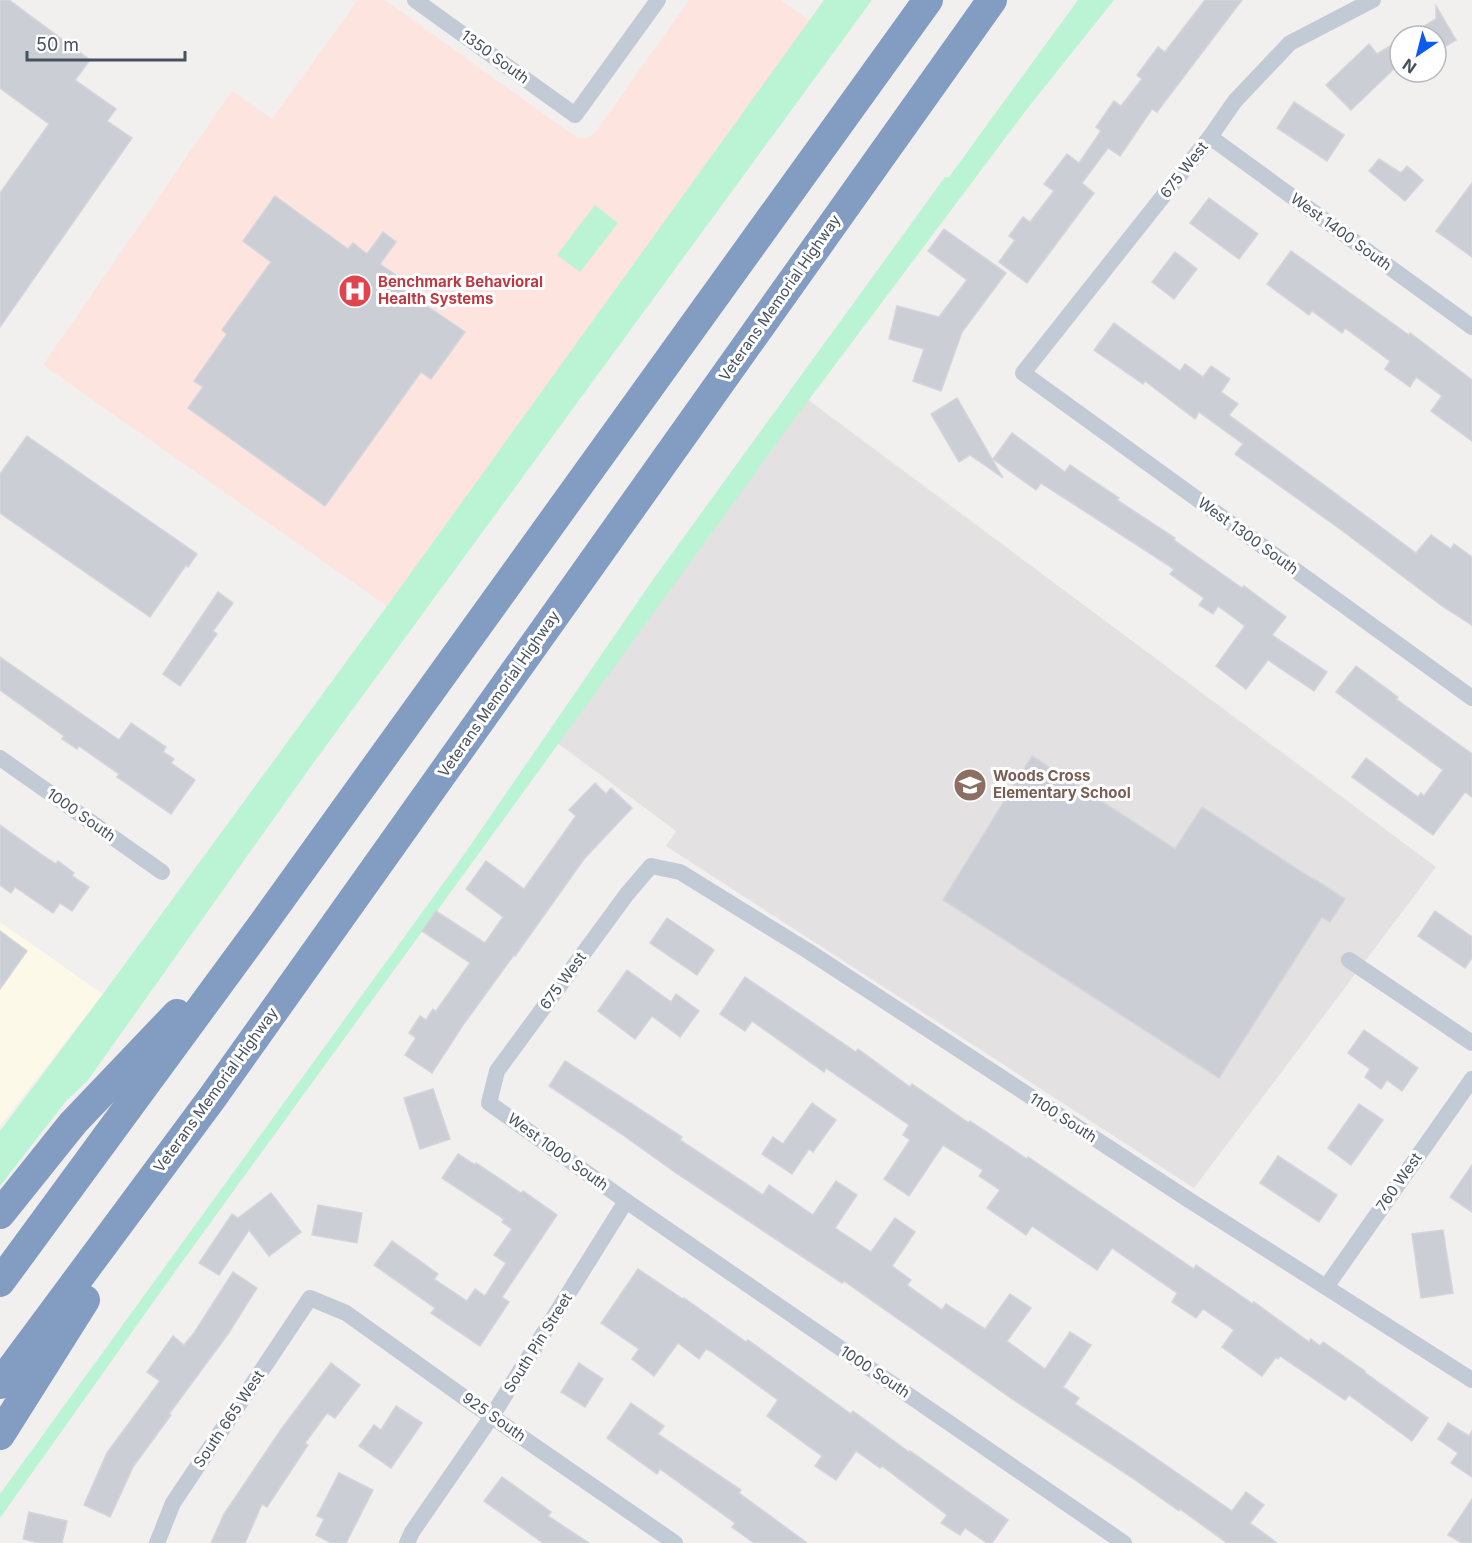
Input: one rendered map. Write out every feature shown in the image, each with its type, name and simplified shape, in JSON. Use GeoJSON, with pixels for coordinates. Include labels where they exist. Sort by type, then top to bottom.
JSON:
{"type":"FeatureCollection","features":[{"type":"Feature","properties":{"kind":"highway"},"geometry":{"type":"LineString","coordinates":[[0,1282],[262,925],[928,0]]}},
{"type":"Feature","properties":{"kind":"highway","name":"Veterans Memorial Highway"},"geometry":{"type":"LineString","coordinates":[[0,1384],[212,1098],[992,0]]}},
{"type":"Feature","properties":{"kind":"highway"},"geometry":{"type":"LineString","coordinates":[[0,1214],[73,1123],[262,925]]}},
{"type":"Feature","properties":{"kind":"highway"},"geometry":{"type":"LineString","coordinates":[[0,1435],[212,1098]]}},
{"type":"Feature","properties":{"kind":"street","name":"1350 South"},"geometry":{"type":"LineString","coordinates":[[415,0],[575,115],[658,0]]}},
{"type":"Feature","properties":{"kind":"street","name":"675 West"},"geometry":{"type":"LineString","coordinates":[[1023,373],[1210,137],[1235,101],[1290,43],[1373,0]]}},
{"type":"Feature","properties":{"kind":"street","name":"West 1400 South"},"geometry":{"type":"LineString","coordinates":[[1210,137],[1472,327]]}},
{"type":"Feature","properties":{"kind":"street","name":"West 1300 South"},"geometry":{"type":"LineString","coordinates":[[1023,373],[1472,698]]}},
{"type":"Feature","properties":{"kind":"street","name":"1000 South"},"geometry":{"type":"LineString","coordinates":[[0,758],[162,872]]}},
{"type":"Feature","properties":{"kind":"street","name":"675 West"},"geometry":{"type":"LineString","coordinates":[[489,1103],[497,1071],[627,894],[651,866]]}},
{"type":"Feature","properties":{"kind":"street","name":"1100 South"},"geometry":{"type":"LineString","coordinates":[[651,866],[680,872],[798,945],[1179,1194],[1472,1380]]}},
{"type":"Feature","properties":{"kind":"street"},"geometry":{"type":"LineString","coordinates":[[1349,960],[1472,1042]]}},
{"type":"Feature","properties":{"kind":"street","name":"760 West"},"geometry":{"type":"LineString","coordinates":[[1326,1287],[1472,1079]]}},
{"type":"Feature","properties":{"kind":"street","name":"West 1000 South"},"geometry":{"type":"LineString","coordinates":[[489,1103],[626,1201]]}},
{"type":"Feature","properties":{"kind":"street","name":"1000 South"},"geometry":{"type":"LineString","coordinates":[[626,1201],[1124,1543]]}},
{"type":"Feature","properties":{"kind":"street","name":"South Pin Street"},"geometry":{"type":"LineString","coordinates":[[407,1543],[412,1532],[492,1416],[626,1201]]}},
{"type":"Feature","properties":{"kind":"street","name":"925 South"},"geometry":{"type":"LineString","coordinates":[[310,1298],[346,1313],[675,1543]]}},
{"type":"Feature","properties":{"kind":"street","name":"South 665 West"},"geometry":{"type":"LineString","coordinates":[[157,1543],[173,1503],[310,1298]]}},
{"type":"Feature","properties":{"kind":"shaded area","name":"Benchmark Behavioral Health Systems"},"geometry":{"type":"Polygon","coordinates":[[[358,0],[385,0],[576,137],[582,138],[595,133],[689,0],[780,0],[810,21],[387,606],[43,365],[232,91],[272,119],[358,0]]]}},
{"type":"Feature","properties":{"kind":"shaded area","name":"Woods Cross Elementary School"},"geometry":{"type":"Polygon","coordinates":[[[799,393],[1436,867],[1194,1188],[666,846],[676,831],[552,739],[799,393]]]}},
{"type":"Feature","properties":{"kind":"shaded area"},"geometry":{"type":"Polygon","coordinates":[[[0,922],[103,994],[0,1126],[0,922]]]}},
{"type":"Feature","properties":{"kind":"green space"},"geometry":{"type":"Polygon","coordinates":[[[824,0],[872,0],[309,769],[88,1080],[66,1101],[0,1186],[0,1131],[387,606],[824,0]]]}},
{"type":"Feature","properties":{"kind":"green space"},"geometry":{"type":"Polygon","coordinates":[[[1078,0],[1114,0],[1027,109],[787,429],[174,1273],[0,1518],[0,1494],[463,856],[652,581],[945,177],[949,177],[1078,0]]]}},
{"type":"Feature","properties":{"kind":"green space"},"geometry":{"type":"Polygon","coordinates":[[[595,205],[618,223],[580,272],[557,255],[595,205]]]}},
{"type":"Feature","properties":{"kind":"building"},"geometry":{"type":"Polygon","coordinates":[[[0,0],[9,0],[90,60],[75,80],[116,109],[107,121],[132,138],[0,327],[0,193],[49,124],[0,88],[0,0]]]}},
{"type":"Feature","properties":{"kind":"building"},"geometry":{"type":"Polygon","coordinates":[[[1205,0],[1242,0],[1157,112],[1152,109],[1120,156],[1108,148],[1082,183],[1094,193],[1027,283],[999,262],[1015,240],[1009,236],[1023,217],[1030,222],[1054,191],[1044,184],[1067,154],[1079,163],[1101,131],[1096,127],[1114,101],[1121,106],[1142,79],[1137,75],[1158,47],[1165,52],[1205,0]]]}},
{"type":"Feature","properties":{"kind":"building"},"geometry":{"type":"Polygon","coordinates":[[[1436,6],[1447,24],[1428,24],[1436,19],[1436,6]]]}},
{"type":"Feature","properties":{"kind":"building"},"geometry":{"type":"Polygon","coordinates":[[[1448,26],[1456,40],[1448,45],[1448,26]]]}},
{"type":"Feature","properties":{"kind":"building"},"geometry":{"type":"Polygon","coordinates":[[[1369,44],[1377,54],[1388,47],[1388,75],[1351,110],[1326,85],[1369,44]]]}},
{"type":"Feature","properties":{"kind":"building"},"geometry":{"type":"Polygon","coordinates":[[[1294,102],[1344,135],[1327,161],[1277,128],[1294,102]]]}},
{"type":"Feature","properties":{"kind":"building"},"geometry":{"type":"Polygon","coordinates":[[[1379,159],[1401,173],[1407,166],[1423,180],[1405,201],[1369,171],[1379,159]]]}},
{"type":"Feature","properties":{"kind":"building"},"geometry":{"type":"Polygon","coordinates":[[[1472,183],[1472,257],[1436,231],[1472,183]]]}},
{"type":"Feature","properties":{"kind":"building"},"geometry":{"type":"Polygon","coordinates":[[[275,196],[348,249],[353,243],[367,254],[383,232],[396,242],[380,264],[396,275],[392,282],[465,332],[431,379],[421,372],[325,506],[188,408],[203,387],[194,381],[227,334],[222,330],[271,262],[243,241],[275,196]]]}},
{"type":"Feature","properties":{"kind":"building"},"geometry":{"type":"Polygon","coordinates":[[[1209,198],[1258,234],[1239,259],[1190,223],[1209,198]]]}},
{"type":"Feature","properties":{"kind":"building"},"geometry":{"type":"Polygon","coordinates":[[[944,229],[1006,273],[962,332],[941,391],[913,381],[924,349],[889,339],[897,306],[939,317],[967,280],[928,251],[944,229]]]}},
{"type":"Feature","properties":{"kind":"building"},"geometry":{"type":"Polygon","coordinates":[[[1291,251],[1409,335],[1410,333],[1472,380],[1472,441],[1431,411],[1442,396],[1416,377],[1410,387],[1385,369],[1390,361],[1345,328],[1342,333],[1312,311],[1309,315],[1267,284],[1291,251]]]}},
{"type":"Feature","properties":{"kind":"building"},"geometry":{"type":"Polygon","coordinates":[[[1175,252],[1197,269],[1174,299],[1152,282],[1175,252]]]}},
{"type":"Feature","properties":{"kind":"building"},"geometry":{"type":"Polygon","coordinates":[[[1114,323],[1180,371],[1185,364],[1203,377],[1211,366],[1230,379],[1221,392],[1238,404],[1229,415],[1416,553],[1431,535],[1451,549],[1454,544],[1472,557],[1472,625],[1442,606],[1235,454],[1243,444],[1199,412],[1195,419],[1145,381],[1143,384],[1094,350],[1114,323]]]}},
{"type":"Feature","properties":{"kind":"building"},"geometry":{"type":"Polygon","coordinates":[[[957,398],[1003,478],[970,455],[959,462],[931,414],[957,398]]]}},
{"type":"Feature","properties":{"kind":"building"},"geometry":{"type":"Polygon","coordinates":[[[1012,433],[1065,472],[1070,465],[1286,617],[1272,635],[1327,672],[1314,691],[1268,660],[1246,689],[1216,666],[1245,626],[1218,606],[1213,614],[1199,605],[1204,598],[1170,574],[1174,569],[1041,483],[1036,490],[993,459],[1012,433]]]}},
{"type":"Feature","properties":{"kind":"building"},"geometry":{"type":"Polygon","coordinates":[[[27,436],[197,554],[188,567],[186,565],[150,617],[0,513],[0,474],[27,436]]]}},
{"type":"Feature","properties":{"kind":"building"},"geometry":{"type":"Polygon","coordinates":[[[218,592],[233,603],[213,631],[217,634],[180,686],[163,674],[218,592]]]}},
{"type":"Feature","properties":{"kind":"building"},"geometry":{"type":"Polygon","coordinates":[[[0,657],[119,740],[131,723],[166,747],[163,752],[174,759],[171,763],[195,780],[171,814],[117,777],[119,774],[79,746],[77,749],[62,739],[64,736],[0,690],[0,657]]]}},
{"type":"Feature","properties":{"kind":"building"},"geometry":{"type":"Polygon","coordinates":[[[1356,666],[1398,697],[1396,699],[1472,754],[1472,797],[1465,792],[1433,835],[1352,777],[1366,758],[1418,797],[1421,793],[1424,796],[1443,770],[1336,692],[1356,666]]]}},
{"type":"Feature","properties":{"kind":"building"},"geometry":{"type":"Polygon","coordinates":[[[1032,756],[1175,849],[1202,807],[1345,899],[1330,922],[1322,917],[1219,1078],[943,900],[1032,756]]]}},
{"type":"Feature","properties":{"kind":"building"},"geometry":{"type":"Polygon","coordinates":[[[595,783],[606,794],[611,788],[632,808],[584,859],[463,1025],[432,1073],[405,1055],[416,1038],[409,1033],[420,1016],[426,1020],[433,1009],[436,1011],[470,963],[422,931],[436,911],[485,943],[503,917],[466,889],[486,861],[524,889],[576,816],[569,810],[595,783]]]}},
{"type":"Feature","properties":{"kind":"building"},"geometry":{"type":"Polygon","coordinates":[[[0,825],[56,864],[58,861],[74,873],[72,876],[89,887],[72,911],[60,903],[53,913],[15,887],[11,893],[0,885],[0,825]]]}},
{"type":"Feature","properties":{"kind":"building"},"geometry":{"type":"Polygon","coordinates":[[[1435,911],[1472,937],[1472,958],[1465,968],[1418,936],[1435,911]]]}},
{"type":"Feature","properties":{"kind":"building"},"geometry":{"type":"Polygon","coordinates":[[[667,918],[714,950],[697,975],[650,943],[667,918]]]}},
{"type":"Feature","properties":{"kind":"building"},"geometry":{"type":"Polygon","coordinates":[[[0,931],[27,951],[0,989],[0,931]]]}},
{"type":"Feature","properties":{"kind":"building"},"geometry":{"type":"Polygon","coordinates":[[[627,970],[671,1002],[676,994],[699,1011],[680,1037],[652,1016],[635,1039],[598,1011],[627,970]]]}},
{"type":"Feature","properties":{"kind":"building"},"geometry":{"type":"Polygon","coordinates":[[[745,977],[856,1052],[858,1049],[910,1087],[912,1084],[969,1123],[970,1121],[1027,1159],[1028,1157],[1194,1269],[1196,1265],[1253,1304],[1254,1302],[1309,1342],[1311,1339],[1320,1346],[1323,1342],[1428,1418],[1412,1441],[1349,1395],[1345,1400],[1280,1356],[1278,1359],[1276,1357],[1262,1376],[1222,1347],[1234,1330],[1203,1309],[1196,1318],[1172,1302],[1177,1293],[1112,1248],[1097,1270],[1032,1226],[1026,1235],[987,1208],[1000,1190],[979,1176],[983,1170],[943,1145],[909,1196],[884,1179],[910,1140],[903,1135],[909,1125],[826,1068],[824,1072],[752,1021],[745,1031],[720,1014],[745,977]]]}},
{"type":"Feature","properties":{"kind":"building"},"geometry":{"type":"Polygon","coordinates":[[[1364,1030],[1418,1068],[1402,1091],[1387,1080],[1381,1089],[1365,1077],[1370,1069],[1348,1053],[1364,1030]]]}},
{"type":"Feature","properties":{"kind":"building"},"geometry":{"type":"Polygon","coordinates":[[[565,1061],[682,1137],[680,1140],[763,1195],[769,1185],[813,1215],[836,1181],[857,1195],[835,1228],[871,1252],[895,1218],[915,1232],[892,1266],[911,1280],[907,1285],[942,1310],[946,1304],[985,1329],[1010,1294],[1031,1308],[1007,1341],[1045,1369],[1070,1332],[1091,1345],[1063,1387],[1079,1398],[1075,1404],[1232,1511],[1246,1492],[1264,1505],[1250,1523],[1277,1543],[1227,1543],[1180,1509],[1179,1511],[1012,1399],[844,1281],[842,1283],[676,1173],[549,1086],[565,1061]]]}},
{"type":"Feature","properties":{"kind":"building"},"geometry":{"type":"Polygon","coordinates":[[[433,1089],[450,1139],[420,1149],[404,1098],[433,1089]]]}},
{"type":"Feature","properties":{"kind":"building"},"geometry":{"type":"Polygon","coordinates":[[[812,1103],[836,1120],[813,1152],[809,1149],[792,1174],[762,1154],[773,1137],[783,1144],[812,1103]]]}},
{"type":"Feature","properties":{"kind":"building"},"geometry":{"type":"Polygon","coordinates":[[[1359,1104],[1383,1120],[1351,1165],[1328,1148],[1359,1104]]]}},
{"type":"Feature","properties":{"kind":"building"},"geometry":{"type":"Polygon","coordinates":[[[458,1154],[475,1165],[476,1163],[521,1193],[523,1191],[557,1215],[502,1297],[509,1302],[480,1346],[431,1313],[435,1308],[374,1265],[392,1241],[438,1274],[434,1279],[467,1301],[475,1289],[485,1296],[506,1263],[494,1255],[512,1229],[502,1222],[504,1219],[442,1178],[458,1154]]]}},
{"type":"Feature","properties":{"kind":"building"},"geometry":{"type":"Polygon","coordinates":[[[1278,1156],[1337,1195],[1319,1222],[1260,1183],[1278,1156]]]}},
{"type":"Feature","properties":{"kind":"building"},"geometry":{"type":"Polygon","coordinates":[[[1472,1165],[1472,1212],[1450,1197],[1472,1165]]]}},
{"type":"Feature","properties":{"kind":"building"},"geometry":{"type":"Polygon","coordinates":[[[271,1193],[301,1232],[269,1256],[249,1230],[219,1275],[199,1263],[232,1214],[238,1218],[271,1193]]]}},
{"type":"Feature","properties":{"kind":"building"},"geometry":{"type":"Polygon","coordinates":[[[318,1205],[362,1213],[357,1243],[312,1235],[318,1205]]]}},
{"type":"Feature","properties":{"kind":"building"},"geometry":{"type":"Polygon","coordinates":[[[1443,1230],[1453,1293],[1421,1298],[1412,1234],[1443,1230]]]}},
{"type":"Feature","properties":{"kind":"building"},"geometry":{"type":"Polygon","coordinates":[[[638,1269],[746,1342],[748,1340],[851,1414],[853,1411],[1008,1520],[992,1543],[987,1543],[965,1528],[960,1535],[941,1523],[947,1515],[882,1466],[880,1468],[856,1451],[836,1480],[815,1466],[822,1456],[767,1416],[778,1400],[712,1352],[706,1349],[699,1359],[678,1343],[654,1376],[632,1359],[639,1349],[601,1323],[638,1269]]]}},
{"type":"Feature","properties":{"kind":"building"},"geometry":{"type":"Polygon","coordinates":[[[233,1272],[257,1288],[228,1334],[133,1467],[110,1517],[84,1505],[107,1453],[160,1381],[147,1372],[173,1336],[184,1345],[233,1272]]]}},
{"type":"Feature","properties":{"kind":"building"},"geometry":{"type":"Polygon","coordinates":[[[331,1363],[360,1385],[335,1418],[327,1413],[305,1443],[308,1445],[267,1507],[262,1504],[245,1543],[211,1543],[224,1514],[282,1428],[331,1363]]]}},
{"type":"Feature","properties":{"kind":"building"},"geometry":{"type":"Polygon","coordinates":[[[579,1363],[603,1379],[585,1407],[561,1392],[579,1363]]]}},
{"type":"Feature","properties":{"kind":"building"},"geometry":{"type":"Polygon","coordinates":[[[631,1403],[664,1426],[658,1434],[741,1490],[739,1493],[807,1543],[754,1543],[732,1527],[735,1523],[660,1469],[657,1474],[607,1438],[631,1403]]]}},
{"type":"Feature","properties":{"kind":"building"},"geometry":{"type":"Polygon","coordinates":[[[396,1406],[422,1423],[391,1468],[359,1446],[374,1425],[381,1430],[396,1406]]]}},
{"type":"Feature","properties":{"kind":"building"},"geometry":{"type":"Polygon","coordinates":[[[1448,1423],[1469,1436],[1472,1431],[1472,1477],[1451,1463],[1458,1453],[1438,1439],[1448,1423]]]}},
{"type":"Feature","properties":{"kind":"building"},"geometry":{"type":"Polygon","coordinates":[[[339,1473],[373,1490],[346,1543],[331,1543],[316,1535],[324,1519],[317,1516],[339,1473]]]}},
{"type":"Feature","properties":{"kind":"building"},"geometry":{"type":"Polygon","coordinates":[[[502,1477],[551,1512],[548,1516],[589,1543],[543,1543],[484,1501],[502,1477]]]}},
{"type":"Feature","properties":{"kind":"building"},"geometry":{"type":"Polygon","coordinates":[[[1472,1499],[1472,1543],[1462,1543],[1448,1535],[1472,1499]]]}},
{"type":"Feature","properties":{"kind":"building"},"geometry":{"type":"Polygon","coordinates":[[[29,1512],[67,1521],[62,1543],[39,1543],[23,1539],[29,1512]]]}},
{"type":"Feature","properties":{"kind":"place","name":"Benchmark Behavioral Health Systems"},"geometry":{"type":"Point","coordinates":[355,291]}},
{"type":"Feature","properties":{"kind":"place","name":"Woods Cross Elementary School"},"geometry":{"type":"Point","coordinates":[970,785]}}]}
